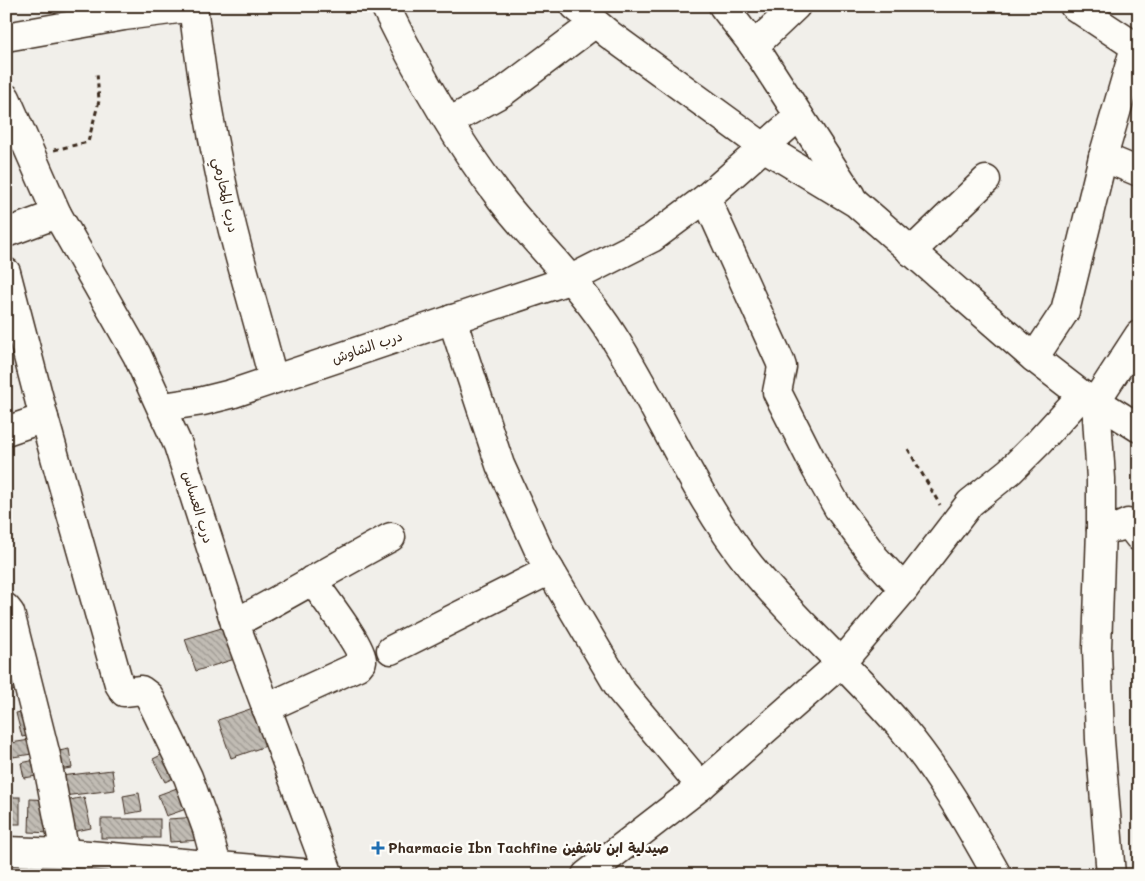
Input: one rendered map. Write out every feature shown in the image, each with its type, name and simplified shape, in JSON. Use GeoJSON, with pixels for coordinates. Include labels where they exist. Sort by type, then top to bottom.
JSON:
{"type":"FeatureCollection","features":[{"type":"Feature","properties":{"kind":"street"},"geometry":{"type":"LineString","coordinates":[[385,6],[414,66],[500,198],[613,335],[706,501],[733,542],[773,591],[842,662],[902,728],[949,790],[997,875]]}},
{"type":"Feature","properties":{"kind":"street"},"geometry":{"type":"LineString","coordinates":[[723,6],[754,46],[856,204]]}},
{"type":"Feature","properties":{"kind":"street"},"geometry":{"type":"LineString","coordinates":[[754,46],[796,6]]}},
{"type":"Feature","properties":{"kind":"street"},"geometry":{"type":"LineString","coordinates":[[1034,358],[1065,311],[1102,157],[1137,48],[1106,15],[1074,6]]}},
{"type":"Feature","properties":{"kind":"street","name":"درب المحارمي"},"geometry":{"type":"LineString","coordinates":[[6,36],[124,16],[194,7],[204,89],[216,153],[240,257],[273,379]]}},
{"type":"Feature","properties":{"kind":"street"},"geometry":{"type":"LineString","coordinates":[[449,122],[503,92],[585,14],[765,148],[856,204],[1034,358],[1088,398],[1139,428]]}},
{"type":"Feature","properties":{"kind":"street","name":"درب العساس"},"geometry":{"type":"LineString","coordinates":[[7,103],[57,214],[137,354],[163,408],[178,445],[235,623],[327,875]]}},
{"type":"Feature","properties":{"kind":"street","name":"درب الشاوش"},"geometry":{"type":"LineString","coordinates":[[163,408],[211,400],[569,280],[652,238],[706,198],[765,148],[799,116]]}},
{"type":"Feature","properties":{"kind":"street"},"geometry":{"type":"LineString","coordinates":[[1102,157],[1139,172]]}},
{"type":"Feature","properties":{"kind":"street"},"geometry":{"type":"LineString","coordinates":[[911,252],[986,180]]}},
{"type":"Feature","properties":{"kind":"street"},"geometry":{"type":"LineString","coordinates":[[706,198],[780,361],[782,367],[778,392],[816,469],[838,508],[874,558],[904,589]]}},
{"type":"Feature","properties":{"kind":"street"},"geometry":{"type":"LineString","coordinates":[[6,234],[57,214]]}},
{"type":"Feature","properties":{"kind":"street"},"geometry":{"type":"LineString","coordinates":[[6,272],[12,313],[121,689],[128,692],[141,690],[148,696],[188,777],[207,829],[217,866]]}},
{"type":"Feature","properties":{"kind":"street"},"geometry":{"type":"LineString","coordinates":[[452,319],[500,465],[550,570],[622,692],[701,786]]}},
{"type":"Feature","properties":{"kind":"street"},"geometry":{"type":"LineString","coordinates":[[586,875],[631,838],[701,786],[842,662],[904,589],[951,525],[970,503],[1010,471],[1088,398],[1139,336]]}},
{"type":"Feature","properties":{"kind":"street"},"geometry":{"type":"LineString","coordinates":[[1088,398],[1101,479],[1097,649],[1100,740],[1111,875]]}},
{"type":"Feature","properties":{"kind":"street"},"geometry":{"type":"LineString","coordinates":[[6,431],[44,418]]}},
{"type":"Feature","properties":{"kind":"street"},"geometry":{"type":"LineString","coordinates":[[1101,529],[1135,524]]}},
{"type":"Feature","properties":{"kind":"street"},"geometry":{"type":"LineString","coordinates":[[235,623],[390,537]]}},
{"type":"Feature","properties":{"kind":"street"},"geometry":{"type":"LineString","coordinates":[[391,650],[550,570]]}},
{"type":"Feature","properties":{"kind":"street"},"geometry":{"type":"LineString","coordinates":[[266,708],[358,666],[362,661],[361,654],[347,630],[312,580]]}},
{"type":"Feature","properties":{"kind":"street"},"geometry":{"type":"LineString","coordinates":[[6,608],[12,621],[46,756],[76,861]]}},
{"type":"Feature","properties":{"kind":"street"},"geometry":{"type":"LineString","coordinates":[[6,851],[76,861],[132,866],[217,866],[327,875]]}},
{"type":"Feature","properties":{"kind":"path"},"geometry":{"type":"LineString","coordinates":[[32,156],[88,142],[99,100],[96,72]]}},
{"type":"Feature","properties":{"kind":"path"},"geometry":{"type":"LineString","coordinates":[[908,449],[951,525]]}},
{"type":"Feature","properties":{"kind":"building"},"geometry":{"type":"Polygon","coordinates":[[[228,626],[238,658],[196,671],[185,639],[228,626]]]}},
{"type":"Feature","properties":{"kind":"building"},"geometry":{"type":"Polygon","coordinates":[[[9,664],[16,690],[6,692],[6,665],[9,664]]]}},
{"type":"Feature","properties":{"kind":"building"},"geometry":{"type":"Polygon","coordinates":[[[253,708],[266,746],[231,758],[218,720],[253,708]]]}},
{"type":"Feature","properties":{"kind":"building"},"geometry":{"type":"Polygon","coordinates":[[[30,710],[36,734],[22,737],[16,713],[30,710]]]}},
{"type":"Feature","properties":{"kind":"building"},"geometry":{"type":"Polygon","coordinates":[[[36,739],[38,753],[13,757],[11,743],[36,739]]]}},
{"type":"Feature","properties":{"kind":"building"},"geometry":{"type":"Polygon","coordinates":[[[69,749],[72,768],[52,771],[49,753],[69,749]]]}},
{"type":"Feature","properties":{"kind":"building"},"geometry":{"type":"Polygon","coordinates":[[[169,751],[180,775],[165,782],[153,759],[169,751]]]}},
{"type":"Feature","properties":{"kind":"building"},"geometry":{"type":"Polygon","coordinates":[[[40,759],[43,775],[24,778],[21,763],[40,759]]]}},
{"type":"Feature","properties":{"kind":"building"},"geometry":{"type":"Polygon","coordinates":[[[112,770],[115,790],[63,796],[61,776],[112,770]]]}},
{"type":"Feature","properties":{"kind":"building"},"geometry":{"type":"Polygon","coordinates":[[[185,785],[192,807],[166,816],[158,795],[185,785]]]}},
{"type":"Feature","properties":{"kind":"building"},"geometry":{"type":"Polygon","coordinates":[[[139,793],[142,811],[126,814],[123,796],[139,793]]]}},
{"type":"Feature","properties":{"kind":"building"},"geometry":{"type":"Polygon","coordinates":[[[6,797],[20,797],[20,824],[6,824],[6,797]]]}},
{"type":"Feature","properties":{"kind":"building"},"geometry":{"type":"Polygon","coordinates":[[[84,797],[91,828],[67,833],[61,802],[84,797]]]}},
{"type":"Feature","properties":{"kind":"building"},"geometry":{"type":"Polygon","coordinates":[[[30,799],[52,800],[51,833],[29,832],[30,799]]]}},
{"type":"Feature","properties":{"kind":"building"},"geometry":{"type":"Polygon","coordinates":[[[199,817],[201,840],[170,842],[168,819],[199,817]]]}},
{"type":"Feature","properties":{"kind":"building"},"geometry":{"type":"Polygon","coordinates":[[[101,819],[160,819],[160,838],[101,838],[101,819]]]}},
{"type":"Feature","properties":{"kind":"building"},"geometry":{"type":"Polygon","coordinates":[[[6,863],[27,865],[26,875],[6,875],[6,863]]]}},
{"type":"Feature","properties":{"kind":"building"},"geometry":{"type":"Polygon","coordinates":[[[27,865],[72,866],[72,875],[26,875],[27,865]]]}},
{"type":"Feature","properties":{"kind":"place","name":"Pharmacie Ibn Tachfine صيدلية ابن تاشفين"},"geometry":{"type":"Point","coordinates":[378,848]}}]}
